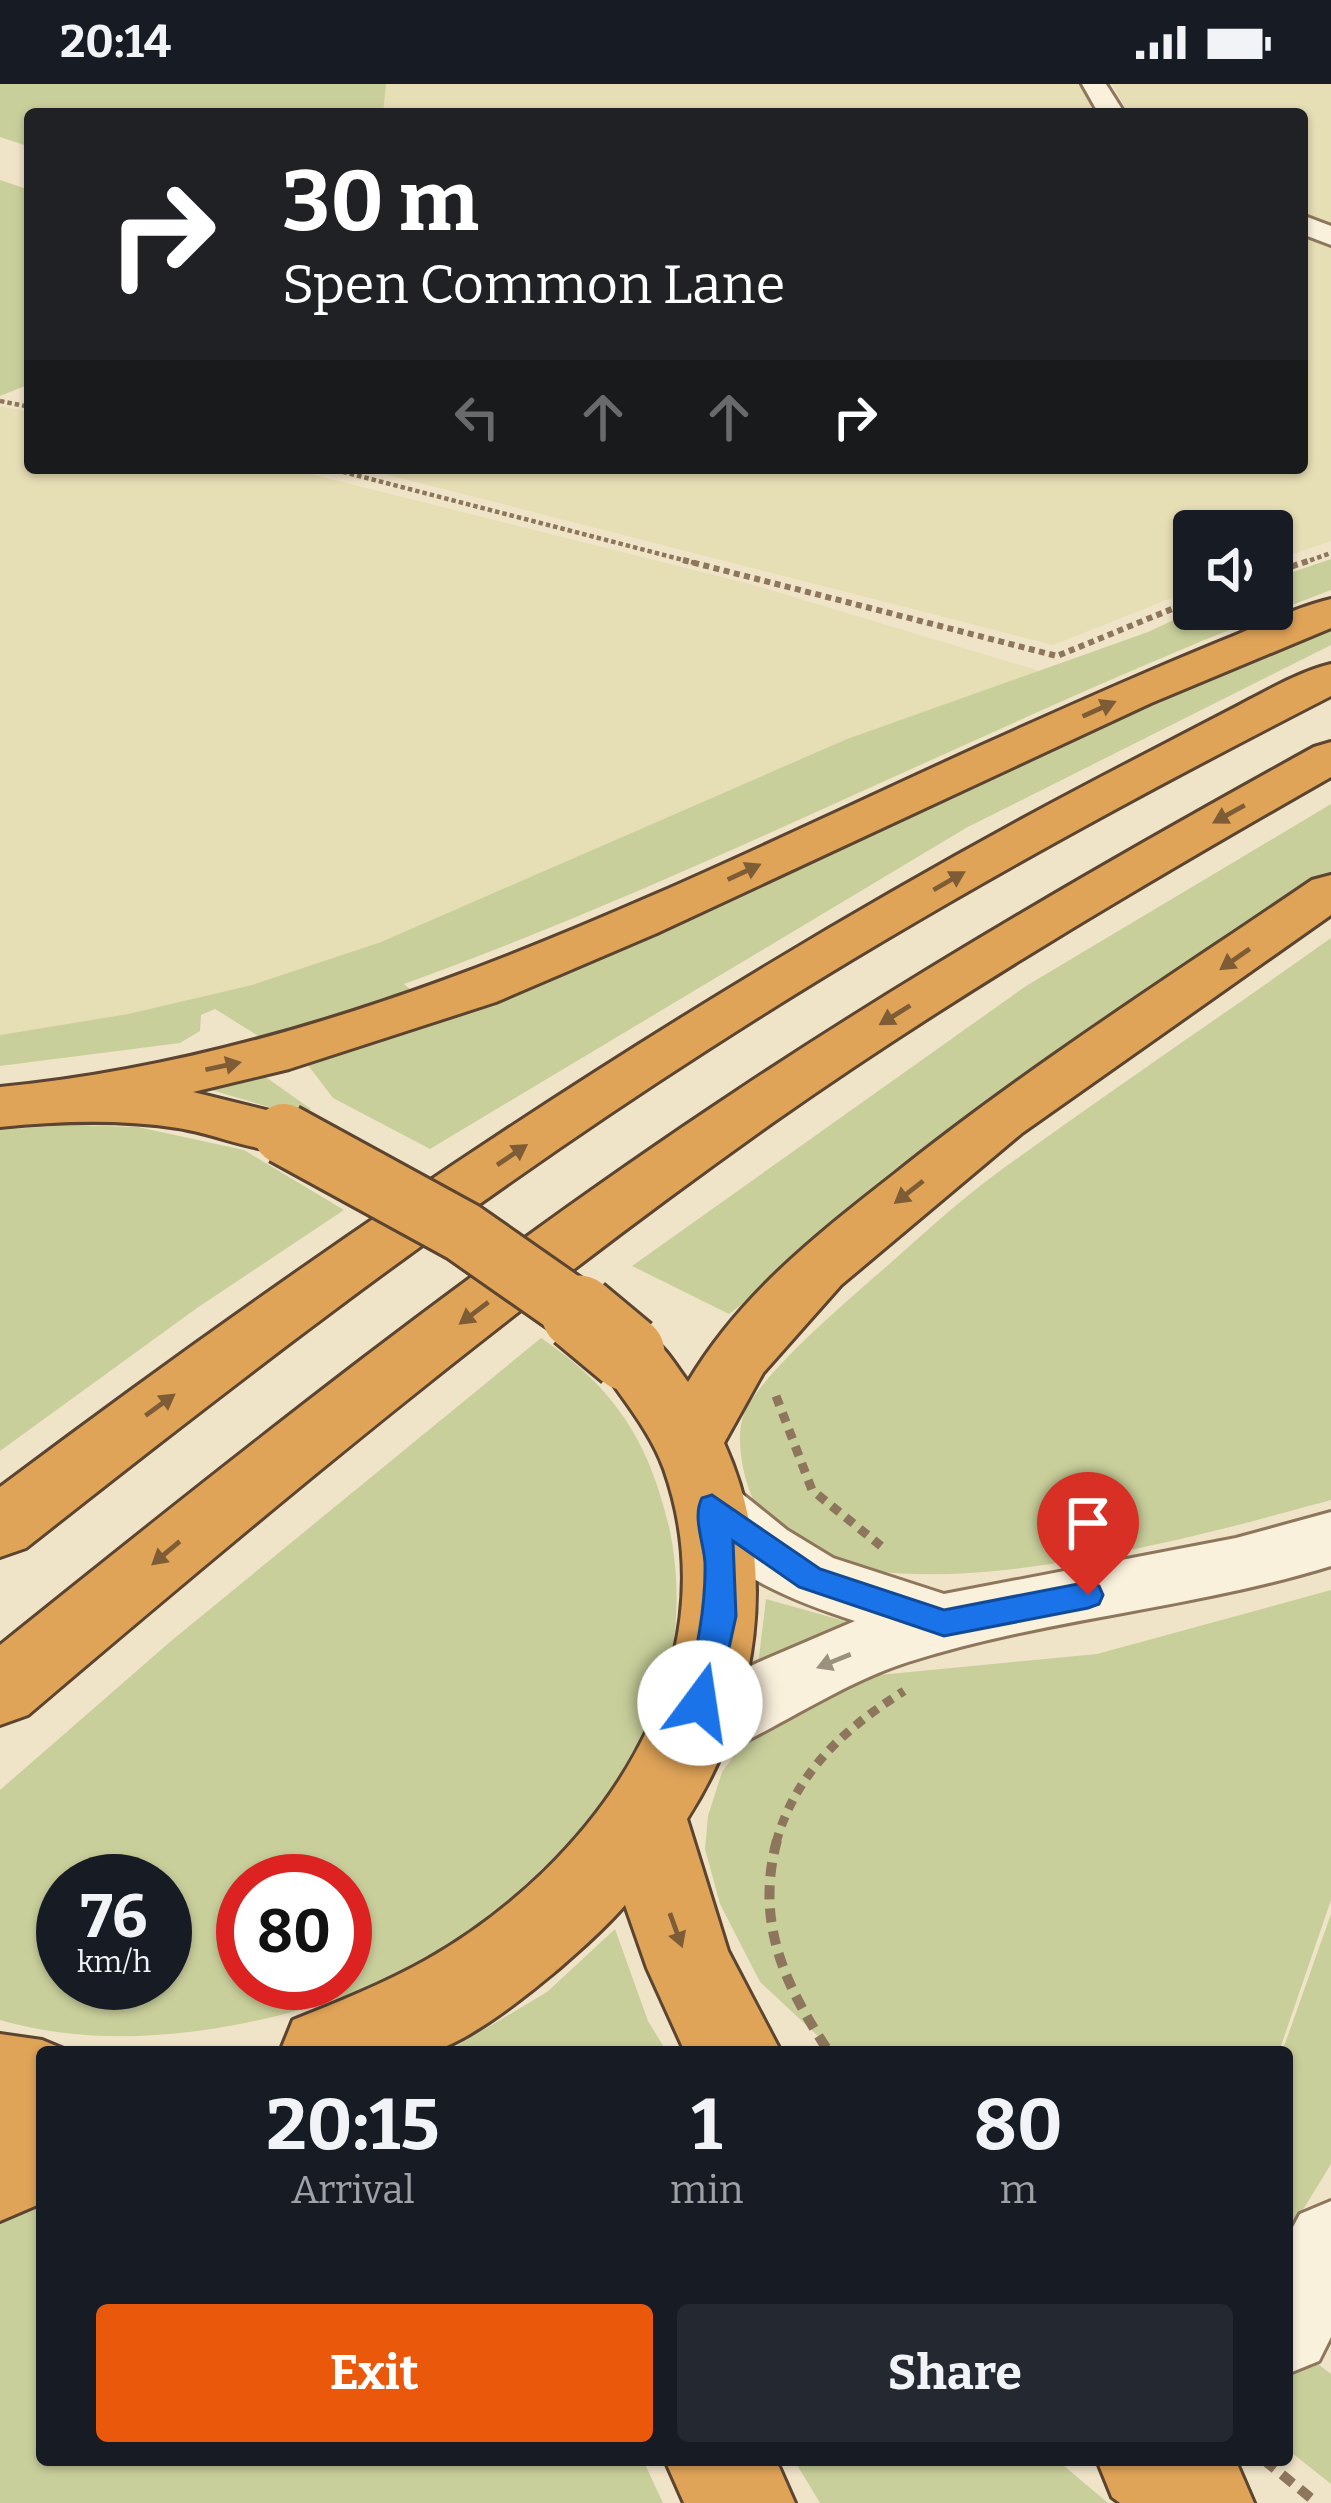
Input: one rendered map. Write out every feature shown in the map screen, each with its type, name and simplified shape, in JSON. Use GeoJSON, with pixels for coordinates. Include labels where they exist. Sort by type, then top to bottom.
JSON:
{"type":"FeatureCollection","features":[{"type":"Feature","properties":{"kind":"highway"},"geometry":{"type":"LineString","coordinates":[[0,1107],[68,1101],[268,1056],[476,990],[638,922],[1135,693],[1331,612]]}},
{"type":"Feature","properties":{"kind":"highway"},"geometry":{"type":"LineString","coordinates":[[0,1527],[374,1247],[786,976],[1109,789],[1331,678]]}},
{"type":"Feature","properties":{"kind":"highway"},"geometry":{"type":"LineString","coordinates":[[0,1691],[233,1498],[678,1160],[876,1027],[1088,894],[1331,757]]}},
{"type":"Feature","properties":{"kind":"highway"},"geometry":{"type":"LineString","coordinates":[[701,1474],[739,1355],[818,1269],[1001,1119],[1331,891]]}},
{"type":"Feature","properties":{"kind":"highway"},"geometry":{"type":"LineString","coordinates":[[68,1101],[182,1107],[284,1134],[379,1184],[584,1313],[662,1395],[701,1474],[720,1560],[720,1616],[710,1673],[691,1733],[645,1817],[604,1870],[554,1920],[497,1966],[433,2006],[339,2046]]}},
{"type":"Feature","properties":{"kind":"highway"},"geometry":{"type":"LineString","coordinates":[[645,1817],[664,1899],[691,1974],[733,2046]]}},
{"type":"Feature","properties":{"kind":"highway"},"geometry":{"type":"LineString","coordinates":[[0,2080],[36,2085]]}},
{"type":"Feature","properties":{"kind":"highway"},"geometry":{"type":"LineString","coordinates":[[0,2174],[36,2156]]}},
{"type":"Feature","properties":{"kind":"highway"},"geometry":{"type":"LineString","coordinates":[[720,2466],[742,2503]]}},
{"type":"Feature","properties":{"kind":"highway"},"geometry":{"type":"LineString","coordinates":[[1156,2466],[1201,2503]]}},
{"type":"Feature","properties":{"kind":"street"},"geometry":{"type":"LineString","coordinates":[[701,1474],[763,1549],[810,1578],[944,1623]]}},
{"type":"Feature","properties":{"kind":"street"},"geometry":{"type":"LineString","coordinates":[[691,1733],[805,1673],[944,1623],[1178,1578],[1331,1539]]}},
{"type":"Feature","properties":{"kind":"street"},"geometry":{"type":"LineString","coordinates":[[1293,2318],[1331,2245]]}},
{"type":"Feature","properties":{"kind":"path"},"geometry":{"type":"LineString","coordinates":[[351,474],[1057,656],[1173,609]]}},
{"type":"Feature","properties":{"kind":"path"},"geometry":{"type":"LineString","coordinates":[[1293,566],[1331,553]]}},
{"type":"Feature","properties":{"kind":"path"},"geometry":{"type":"LineString","coordinates":[[773,1391],[812,1490],[890,1554]]}},
{"type":"Feature","properties":{"kind":"path"},"geometry":{"type":"LineString","coordinates":[[826,2046],[776,1959],[769,1908],[770,1861],[795,1790],[818,1755],[875,1707],[909,1688]]}},
{"type":"Feature","properties":{"kind":"path"},"geometry":{"type":"LineString","coordinates":[[1272,2466],[1318,2503]]}},
{"type":"Feature","properties":{"kind":"shaded area"},"geometry":{"type":"Polygon","coordinates":[[[386,84],[1084,84],[1098,108],[384,108],[386,84]]]}},
{"type":"Feature","properties":{"kind":"shaded area"},"geometry":{"type":"Polygon","coordinates":[[[1112,84],[1331,84],[1331,228],[1308,218],[1308,108],[1126,108],[1112,84]]]}},
{"type":"Feature","properties":{"kind":"shaded area"},"geometry":{"type":"Polygon","coordinates":[[[1308,233],[1331,243],[1331,541],[1293,554],[1293,510],[1173,510],[1173,597],[1053,645],[384,474],[1308,474],[1308,233]]]}},
{"type":"Feature","properties":{"kind":"shaded area"},"geometry":{"type":"Polygon","coordinates":[[[0,406],[24,411],[24,474],[310,474],[750,584],[1040,671],[847,739],[381,942],[252,985],[128,1014],[0,1035],[0,406]]]}},
{"type":"Feature","properties":{"kind":"green space"},"geometry":{"type":"Polygon","coordinates":[[[0,84],[386,84],[384,108],[24,108],[24,145],[0,137],[0,84]]]}},
{"type":"Feature","properties":{"kind":"green space"},"geometry":{"type":"Polygon","coordinates":[[[0,180],[24,188],[24,386],[0,396],[0,180]]]}},
{"type":"Feature","properties":{"kind":"green space"},"geometry":{"type":"Polygon","coordinates":[[[1331,559],[1331,590],[1293,605],[1293,572],[1331,559]]]}},
{"type":"Feature","properties":{"kind":"green space"},"geometry":{"type":"Polygon","coordinates":[[[1173,620],[1173,630],[1229,630],[637,891],[404,984],[420,998],[268,1042],[215,1009],[201,1015],[200,1031],[180,1043],[0,1066],[0,1035],[128,1014],[252,985],[381,942],[847,739],[1173,620]]]}},
{"type":"Feature","properties":{"kind":"green space"},"geometry":{"type":"Polygon","coordinates":[[[1331,621],[1331,645],[966,828],[430,1149],[333,1098],[304,1060],[900,813],[1331,621]]]}},
{"type":"Feature","properties":{"kind":"green space"},"geometry":{"type":"Polygon","coordinates":[[[1331,804],[1331,876],[1043,1073],[729,1314],[632,1266],[1026,986],[1331,804]]]}},
{"type":"Feature","properties":{"kind":"green space"},"geometry":{"type":"Polygon","coordinates":[[[1331,938],[1331,1500],[1112,1554],[1020,1568],[930,1574],[851,1567],[789,1543],[752,1497],[741,1453],[742,1419],[769,1377],[841,1306],[981,1185],[1331,938]]]}},
{"type":"Feature","properties":{"kind":"green space"},"geometry":{"type":"Polygon","coordinates":[[[260,1073],[311,1109],[299,1116],[208,1089],[260,1073]]]}},
{"type":"Feature","properties":{"kind":"green space"},"geometry":{"type":"Polygon","coordinates":[[[138,1127],[244,1150],[344,1210],[197,1308],[0,1451],[0,1130],[138,1127]]]}},
{"type":"Feature","properties":{"kind":"green space"},"geometry":{"type":"Polygon","coordinates":[[[541,1338],[589,1376],[639,1442],[661,1496],[676,1575],[672,1652],[652,1723],[631,1762],[569,1842],[490,1915],[406,1971],[372,1986],[372,1854],[216,1854],[216,2010],[298,2010],[231,2026],[137,2036],[44,2030],[0,2020],[0,1790],[171,1641],[541,1338]]]}},
{"type":"Feature","properties":{"kind":"green space"},"geometry":{"type":"Polygon","coordinates":[[[1331,1590],[1331,1900],[1281,2046],[829,2046],[760,1982],[720,1904],[705,1849],[708,1816],[722,1772],[743,1743],[825,1693],[879,1675],[1097,1654],[1331,1590]]]}},
{"type":"Feature","properties":{"kind":"green space"},"geometry":{"type":"Polygon","coordinates":[[[766,1599],[866,1627],[757,1673],[766,1599]]]}},
{"type":"Feature","properties":{"kind":"green space"},"geometry":{"type":"Polygon","coordinates":[[[1331,1914],[1331,2164],[1293,2226],[1293,2046],[1284,2046],[1331,1914]]]}},
{"type":"Feature","properties":{"kind":"green space"},"geometry":{"type":"Polygon","coordinates":[[[615,1929],[648,2021],[663,2046],[456,2046],[547,1992],[615,1929]]]}},
{"type":"Feature","properties":{"kind":"green space"},"geometry":{"type":"Polygon","coordinates":[[[36,2189],[36,2466],[646,2466],[663,2503],[0,2503],[0,2213],[36,2189]]]}},
{"type":"Feature","properties":{"kind":"green space"},"geometry":{"type":"Polygon","coordinates":[[[1293,2345],[1331,2374],[1331,2484],[1293,2454],[1293,2345]]]}},
{"type":"Feature","properties":{"kind":"green space"},"geometry":{"type":"Polygon","coordinates":[[[798,2466],[1064,2466],[1108,2503],[820,2503],[798,2466]]]}},
{"type":"Feature","properties":{"kind":"route"},"geometry":{"type":"LineString","coordinates":[[700,1703],[720,1616],[720,1560],[712,1507],[763,1549],[810,1578],[944,1623],[1088,1595]]}}]}
